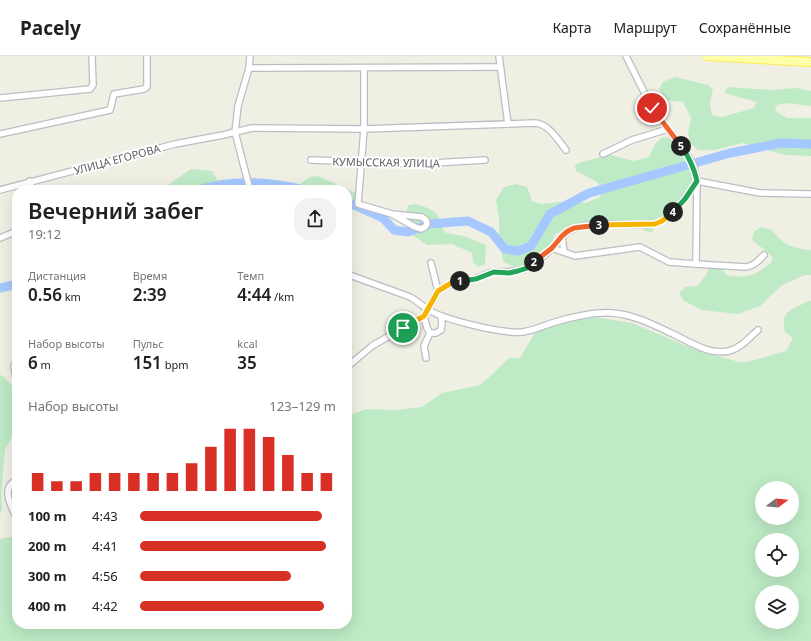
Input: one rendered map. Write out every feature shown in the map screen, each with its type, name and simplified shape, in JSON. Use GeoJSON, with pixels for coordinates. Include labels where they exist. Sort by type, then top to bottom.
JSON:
{"type":"FeatureCollection","features":[{"type":"Feature","properties":{"kind":"main road"},"geometry":{"type":"LineString","coordinates":[[707,56],[783,58],[811,62]]}},
{"type":"Feature","properties":{"kind":"street"},"geometry":{"type":"LineString","coordinates":[[0,98],[90,89],[93,85],[92,56]]}},
{"type":"Feature","properties":{"kind":"street"},"geometry":{"type":"LineString","coordinates":[[0,134],[110,110],[114,94],[144,89],[147,87],[147,56]]}},
{"type":"Feature","properties":{"kind":"street"},"geometry":{"type":"LineString","coordinates":[[249,185],[235,132],[238,106],[249,68],[250,56]]}},
{"type":"Feature","properties":{"kind":"street"},"geometry":{"type":"LineString","coordinates":[[499,56],[499,67],[508,124]]}},
{"type":"Feature","properties":{"kind":"street"},"geometry":{"type":"LineString","coordinates":[[626,56],[645,96],[693,164],[697,181],[696,264]]}},
{"type":"Feature","properties":{"kind":"street"},"geometry":{"type":"LineString","coordinates":[[249,68],[499,67]]}},
{"type":"Feature","properties":{"kind":"street"},"geometry":{"type":"LineString","coordinates":[[364,68],[364,129],[358,204],[392,214],[422,218],[426,220],[427,224],[421,229],[392,214]]}},
{"type":"Feature","properties":{"kind":"street","name":"УЛИЦА ЕГОРОВА"},"geometry":{"type":"LineString","coordinates":[[17,185],[175,144],[260,127],[364,129],[541,123],[546,126],[566,150]]}},
{"type":"Feature","properties":{"kind":"street"},"geometry":{"type":"LineString","coordinates":[[603,154],[632,140],[668,129]]}},
{"type":"Feature","properties":{"kind":"street","name":"КУМЫССКАЯ УЛИЦА"},"geometry":{"type":"LineString","coordinates":[[311,160],[417,164],[485,160]]}},
{"type":"Feature","properties":{"kind":"street"},"geometry":{"type":"LineString","coordinates":[[30,181],[31,185]]}},
{"type":"Feature","properties":{"kind":"street"},"geometry":{"type":"LineString","coordinates":[[697,181],[760,193],[811,194]]}},
{"type":"Feature","properties":{"kind":"street"},"geometry":{"type":"LineString","coordinates":[[352,363],[372,346],[424,316],[438,291],[453,282],[476,279],[494,272],[509,273],[527,268],[552,248],[562,236],[574,228],[604,224],[655,224],[662,221],[675,210],[685,199],[697,181]]}},
{"type":"Feature","properties":{"kind":"street","name":"УЛИЦА ЕГОРОВА"},"geometry":{"type":"LineString","coordinates":[[0,190],[12,186]]}},
{"type":"Feature","properties":{"kind":"street"},"geometry":{"type":"LineString","coordinates":[[0,238],[12,233]]}},
{"type":"Feature","properties":{"kind":"street"},"geometry":{"type":"LineString","coordinates":[[562,236],[564,252]]}},
{"type":"Feature","properties":{"kind":"street"},"geometry":{"type":"LineString","coordinates":[[552,248],[572,255],[580,256],[640,247],[669,262],[746,267],[757,263],[764,255]]}},
{"type":"Feature","properties":{"kind":"street"},"geometry":{"type":"LineString","coordinates":[[431,263],[438,291]]}},
{"type":"Feature","properties":{"kind":"street"},"geometry":{"type":"LineString","coordinates":[[352,276],[411,298],[427,309],[441,316],[479,327],[515,332],[524,332],[555,322],[594,314],[612,313],[634,318],[674,334],[706,350],[718,352],[730,351],[741,345],[758,330]]}},
{"type":"Feature","properties":{"kind":"street"},"geometry":{"type":"LineString","coordinates":[[424,316],[430,333]]}},
{"type":"Feature","properties":{"kind":"street"},"geometry":{"type":"LineString","coordinates":[[430,333],[436,333],[441,330],[441,316]]}},
{"type":"Feature","properties":{"kind":"street"},"geometry":{"type":"LineString","coordinates":[[426,358],[424,346],[430,333]]}},
{"type":"Feature","properties":{"kind":"street"},"geometry":{"type":"LineString","coordinates":[[12,482],[7,488],[8,501],[12,509]]}},
{"type":"Feature","properties":{"kind":"green space"},"geometry":{"type":"Polygon","coordinates":[[[675,77],[708,85],[713,89],[710,103],[712,115],[722,117],[754,108],[757,102],[724,93],[728,87],[772,90],[796,88],[811,91],[811,106],[786,103],[777,105],[775,111],[787,118],[811,118],[811,156],[785,155],[743,143],[714,150],[698,150],[690,143],[688,134],[691,118],[683,102],[666,100],[659,89],[663,82],[675,77]]]}},
{"type":"Feature","properties":{"kind":"green space"},"geometry":{"type":"Polygon","coordinates":[[[663,137],[673,139],[685,156],[692,171],[693,187],[685,205],[675,210],[668,222],[655,224],[652,232],[645,231],[639,222],[610,221],[577,225],[555,234],[549,251],[534,264],[514,267],[504,262],[499,245],[499,218],[496,200],[504,187],[516,184],[527,187],[532,201],[541,204],[569,201],[585,203],[599,198],[603,190],[597,182],[576,171],[575,165],[581,162],[610,155],[634,161],[649,157],[655,144],[663,137]]]}},
{"type":"Feature","properties":{"kind":"green space"},"geometry":{"type":"Polygon","coordinates":[[[191,169],[212,171],[219,183],[218,185],[168,185],[191,169]]]}},
{"type":"Feature","properties":{"kind":"green space"},"geometry":{"type":"Polygon","coordinates":[[[318,176],[338,185],[301,185],[301,183],[310,177],[318,176]]]}},
{"type":"Feature","properties":{"kind":"green space"},"geometry":{"type":"Polygon","coordinates":[[[352,191],[358,194],[361,203],[355,209],[352,208],[352,191]]]}},
{"type":"Feature","properties":{"kind":"green space"},"geometry":{"type":"Polygon","coordinates":[[[416,204],[435,213],[446,233],[464,236],[486,245],[485,264],[479,267],[473,263],[472,253],[452,244],[427,245],[408,232],[405,218],[408,205],[416,204]]]}},
{"type":"Feature","properties":{"kind":"green space"},"geometry":{"type":"Polygon","coordinates":[[[761,227],[772,230],[788,245],[811,250],[811,275],[805,275],[782,285],[760,306],[738,314],[702,310],[684,301],[679,293],[685,287],[697,286],[707,274],[709,264],[720,265],[726,275],[746,276],[756,273],[772,262],[772,256],[752,240],[754,232],[761,227]]]}},
{"type":"Feature","properties":{"kind":"green space"},"geometry":{"type":"Polygon","coordinates":[[[808,301],[811,301],[811,641],[0,641],[0,539],[11,537],[12,629],[352,629],[352,414],[366,409],[394,410],[422,407],[442,393],[480,385],[509,358],[520,358],[534,334],[557,325],[594,317],[632,323],[694,349],[739,362],[747,362],[786,351],[793,338],[785,332],[784,319],[788,312],[808,301]]]}},
{"type":"Feature","properties":{"kind":"green space"},"geometry":{"type":"Polygon","coordinates":[[[0,375],[3,376],[12,386],[12,437],[5,450],[1,495],[2,510],[0,514],[0,375]]]}},
{"type":"Feature","properties":{"kind":"waterway"},"geometry":{"type":"LineString","coordinates":[[352,204],[383,218],[394,230],[408,232],[429,224],[468,221],[491,232],[505,249],[518,251],[531,246],[550,214],[589,193],[730,153],[781,143],[811,144]]}},
{"type":"Feature","properties":{"kind":"waterway"},"geometry":{"type":"LineString","coordinates":[[218,185],[251,182],[277,185]]}},
{"type":"Feature","properties":{"kind":"waterway"},"geometry":{"type":"LineString","coordinates":[[0,288],[12,285]]}},
{"type":"Feature","properties":{"kind":"route"},"geometry":{"type":"LineString","coordinates":[[403,328],[424,316],[438,291],[445,286],[453,282],[476,279],[494,272],[509,273],[527,268],[552,248],[562,236],[574,228],[604,224],[655,224],[662,221],[675,210],[685,199],[697,181],[693,164],[652,108]]}}]}
